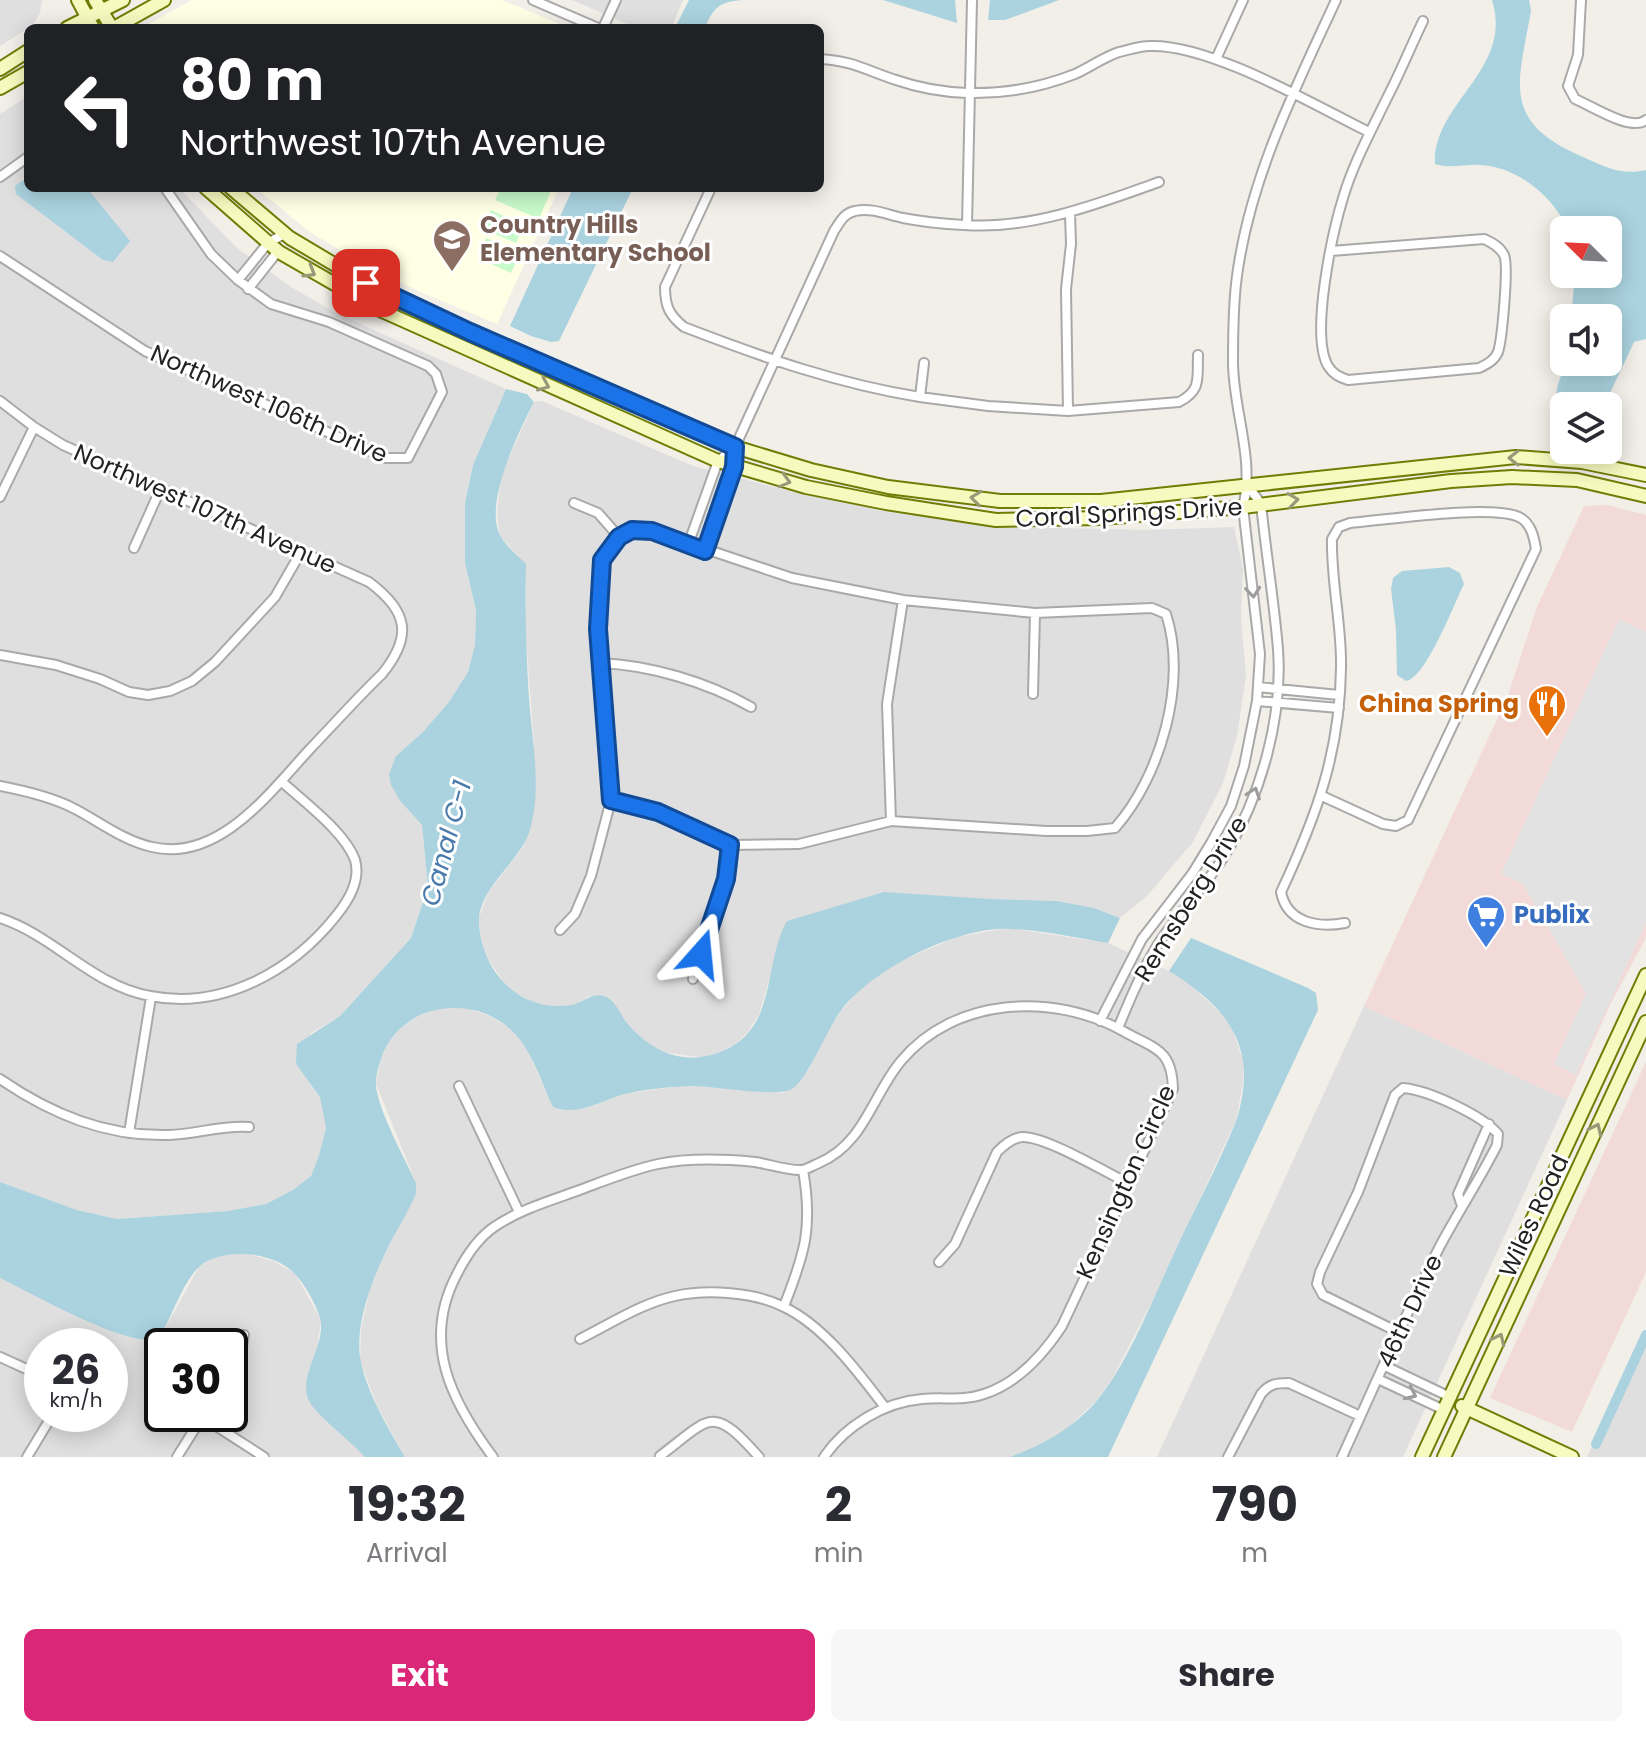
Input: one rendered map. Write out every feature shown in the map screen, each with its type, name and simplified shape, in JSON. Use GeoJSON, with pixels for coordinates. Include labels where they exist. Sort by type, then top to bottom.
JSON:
{"type":"FeatureCollection","features":[{"type":"Feature","properties":{"kind":"main road"},"geometry":{"type":"LineString","coordinates":[[78,0],[90,23]]}},
{"type":"Feature","properties":{"kind":"main road"},"geometry":{"type":"LineString","coordinates":[[98,6],[123,0]]}},
{"type":"Feature","properties":{"kind":"main road"},"geometry":{"type":"LineString","coordinates":[[120,24],[164,0]]}},
{"type":"Feature","properties":{"kind":"main road"},"geometry":{"type":"LineString","coordinates":[[90,23],[98,6]]}},
{"type":"Feature","properties":{"kind":"main road"},"geometry":{"type":"LineString","coordinates":[[98,6],[110,24]]}},
{"type":"Feature","properties":{"kind":"main road"},"geometry":{"type":"LineString","coordinates":[[0,69],[24,54]]}},
{"type":"Feature","properties":{"kind":"main road"},"geometry":{"type":"LineString","coordinates":[[0,88],[24,74]]}},
{"type":"Feature","properties":{"kind":"main road","name":"Coral Springs Drive"},"geometry":{"type":"LineString","coordinates":[[210,192],[273,248],[380,310],[718,461],[806,487],[996,520],[1101,518],[1243,507],[1436,483],[1512,477],[1577,480],[1646,496]]}},
{"type":"Feature","properties":{"kind":"main road","name":"Coral Springs Drive"},"geometry":{"type":"LineString","coordinates":[[236,192],[284,234],[386,295],[735,447],[811,470],[888,487],[1000,501],[1101,501],[1516,457],[1582,462],[1646,475]]}},
{"type":"Feature","properties":{"kind":"main road"},"geometry":{"type":"LineString","coordinates":[[1602,486],[1607,467]]}},
{"type":"Feature","properties":{"kind":"main road","name":"Wiles Road"},"geometry":{"type":"LineString","coordinates":[[1422,1457],[1646,975]]}},
{"type":"Feature","properties":{"kind":"main road","name":"Wiles Road"},"geometry":{"type":"LineString","coordinates":[[1444,1457],[1646,1022]]}},
{"type":"Feature","properties":{"kind":"main road"},"geometry":{"type":"LineString","coordinates":[[1450,1397],[1466,1410],[1572,1457]]}},
{"type":"Feature","properties":{"kind":"main road"},"geometry":{"type":"LineString","coordinates":[[1444,1410],[1466,1410]]}},
{"type":"Feature","properties":{"kind":"street"},"geometry":{"type":"LineString","coordinates":[[533,0],[591,24]]}},
{"type":"Feature","properties":{"kind":"street"},"geometry":{"type":"LineString","coordinates":[[603,24],[616,0]]}},
{"type":"Feature","properties":{"kind":"street"},"geometry":{"type":"LineString","coordinates":[[967,225],[972,0]]}},
{"type":"Feature","properties":{"kind":"street"},"geometry":{"type":"LineString","coordinates":[[1216,59],[1243,0]]}},
{"type":"Feature","properties":{"kind":"street","name":"Remsberg Drive"},"geometry":{"type":"LineString","coordinates":[[1100,1021],[1142,939],[1192,874],[1231,806],[1244,766],[1257,701],[1260,654],[1243,507],[1248,487],[1233,365],[1237,276],[1252,203],[1269,151],[1336,0]]}},
{"type":"Feature","properties":{"kind":"street"},"geometry":{"type":"LineString","coordinates":[[1581,0],[1578,55],[1568,86],[1570,94],[1630,124],[1643,122]]}},
{"type":"Feature","properties":{"kind":"street"},"geometry":{"type":"LineString","coordinates":[[1331,251],[1484,239],[1495,244],[1505,256],[1508,273],[1498,351],[1490,363],[1479,368],[1348,380],[1335,375],[1327,364],[1322,340],[1324,289],[1331,251],[1343,197],[1369,132],[1423,21]]}},
{"type":"Feature","properties":{"kind":"street"},"geometry":{"type":"LineString","coordinates":[[824,59],[848,61],[893,80],[928,90],[970,93],[1048,83],[1117,53],[1149,46],[1179,49],[1216,59],[1369,132]]}},
{"type":"Feature","properties":{"kind":"street"},"geometry":{"type":"LineString","coordinates":[[0,177],[24,160]]}},
{"type":"Feature","properties":{"kind":"street"},"geometry":{"type":"LineString","coordinates":[[705,551],[734,467],[735,447],[834,231],[845,215],[871,210],[903,218],[998,225],[1070,214],[1159,182]]}},
{"type":"Feature","properties":{"kind":"street","name":"Northwest 106th Drive"},"geometry":{"type":"LineString","coordinates":[[0,256],[145,351],[386,458],[408,458],[442,392],[436,374],[428,366],[329,322],[271,304],[248,289],[211,254],[168,192]]}},
{"type":"Feature","properties":{"kind":"street"},"geometry":{"type":"LineString","coordinates":[[709,192],[665,287],[665,305],[672,318],[684,327],[773,361],[878,390],[988,406],[1068,411],[1179,402],[1191,396],[1197,385],[1198,355]]}},
{"type":"Feature","properties":{"kind":"street"},"geometry":{"type":"LineString","coordinates":[[1068,411],[1066,289],[1071,244],[1070,214]]}},
{"type":"Feature","properties":{"kind":"street"},"geometry":{"type":"LineString","coordinates":[[248,289],[284,234]]}},
{"type":"Feature","properties":{"kind":"street"},"geometry":{"type":"LineString","coordinates":[[238,280],[273,248]]}},
{"type":"Feature","properties":{"kind":"street"},"geometry":{"type":"LineString","coordinates":[[920,397],[924,363]]}},
{"type":"Feature","properties":{"kind":"street","name":"Northwest 107th Avenue"},"geometry":{"type":"LineString","coordinates":[[0,401],[63,445],[369,582],[387,595],[402,623],[403,640],[397,656],[281,781]]}},
{"type":"Feature","properties":{"kind":"street"},"geometry":{"type":"LineString","coordinates":[[0,497],[34,427]]}},
{"type":"Feature","properties":{"kind":"street"},"geometry":{"type":"LineString","coordinates":[[688,545],[718,461],[735,447]]}},
{"type":"Feature","properties":{"kind":"street"},"geometry":{"type":"LineString","coordinates":[[1248,487],[1261,504]]}},
{"type":"Feature","properties":{"kind":"street"},"geometry":{"type":"LineString","coordinates":[[134,548],[160,490]]}},
{"type":"Feature","properties":{"kind":"street"},"geometry":{"type":"LineString","coordinates":[[574,503],[598,513],[619,537]]}},
{"type":"Feature","properties":{"kind":"street","name":"Remsberg Drive"},"geometry":{"type":"LineString","coordinates":[[1118,1028],[1155,949],[1206,885],[1247,813],[1261,772],[1276,703],[1278,652],[1261,504]]}},
{"type":"Feature","properties":{"kind":"street"},"geometry":{"type":"LineString","coordinates":[[1322,796],[1383,824],[1396,826],[1408,820],[1536,549],[1530,527],[1521,518],[1480,512],[1350,523],[1339,527],[1332,539],[1331,555],[1340,622],[1339,708],[1322,796],[1281,892],[1289,913],[1323,927],[1345,923]]}},
{"type":"Feature","properties":{"kind":"street"},"geometry":{"type":"LineString","coordinates":[[560,930],[575,914],[591,876],[611,800],[598,629],[602,560],[619,537],[632,530],[652,531],[792,578],[903,600],[1035,613],[1152,608],[1166,614],[1172,631],[1170,707],[1160,748],[1147,783],[1131,810],[1115,828],[1046,831],[891,821],[799,844],[730,845],[658,812],[611,800]]}},
{"type":"Feature","properties":{"kind":"street"},"geometry":{"type":"LineString","coordinates":[[0,655],[56,665],[129,692],[148,695],[170,691],[192,681],[215,662],[275,597],[301,552]]}},
{"type":"Feature","properties":{"kind":"street"},"geometry":{"type":"LineString","coordinates":[[891,821],[887,704],[903,600]]}},
{"type":"Feature","properties":{"kind":"street"},"geometry":{"type":"LineString","coordinates":[[1033,694],[1035,613]]}},
{"type":"Feature","properties":{"kind":"street"},"geometry":{"type":"LineString","coordinates":[[600,663],[632,665],[728,694],[751,707]]}},
{"type":"Feature","properties":{"kind":"street"},"geometry":{"type":"LineString","coordinates":[[1258,687],[1339,695]]}},
{"type":"Feature","properties":{"kind":"street"},"geometry":{"type":"LineString","coordinates":[[1257,701],[1339,708]]}},
{"type":"Feature","properties":{"kind":"street"},"geometry":{"type":"LineString","coordinates":[[0,786],[33,793],[72,807],[142,844],[154,848],[183,848],[208,840],[234,825],[260,804],[281,781],[340,836],[356,862],[354,889],[315,942],[284,967],[255,983],[218,995],[151,997],[119,987],[94,975],[47,940],[0,918]]}},
{"type":"Feature","properties":{"kind":"street"},"geometry":{"type":"LineString","coordinates":[[693,979],[726,879],[730,845]]}},
{"type":"Feature","properties":{"kind":"street"},"geometry":{"type":"LineString","coordinates":[[129,1133],[151,997]]}},
{"type":"Feature","properties":{"kind":"street","name":"Kensington Circle"},"geometry":{"type":"LineString","coordinates":[[803,1170],[849,1144],[867,1120],[880,1091],[902,1060],[928,1036],[963,1017],[999,1007],[1033,1005],[1073,1011],[1118,1028],[1166,1055],[1173,1069],[1173,1089],[1062,1326],[1043,1355],[1014,1378],[984,1394],[956,1399],[920,1399],[884,1406],[857,1425],[824,1457]]}},
{"type":"Feature","properties":{"kind":"street"},"geometry":{"type":"LineString","coordinates":[[0,1079],[43,1107],[79,1123],[129,1133],[167,1135],[202,1132],[228,1125],[249,1127]]}},
{"type":"Feature","properties":{"kind":"street"},"geometry":{"type":"LineString","coordinates":[[459,1086],[519,1212]]}},
{"type":"Feature","properties":{"kind":"street"},"geometry":{"type":"LineString","coordinates":[[1400,1333],[1323,1295],[1317,1284],[1379,1143],[1390,1106],[1403,1088],[1417,1089],[1489,1124]]}},
{"type":"Feature","properties":{"kind":"street","name":"46th Drive"},"geometry":{"type":"LineString","coordinates":[[1342,1457],[1462,1206],[1497,1145],[1498,1134],[1489,1124],[1458,1194],[1462,1206]]}},
{"type":"Feature","properties":{"kind":"street"},"geometry":{"type":"LineString","coordinates":[[939,1262],[955,1244],[997,1152],[1020,1136],[1037,1139],[1128,1183]]}},
{"type":"Feature","properties":{"kind":"street"},"geometry":{"type":"LineString","coordinates":[[493,1457],[457,1400],[444,1369],[439,1336],[445,1303],[469,1251],[492,1228],[519,1212],[658,1164],[704,1160],[752,1162],[803,1170],[809,1206],[803,1259],[784,1306]]}},
{"type":"Feature","properties":{"kind":"street"},"geometry":{"type":"LineString","coordinates":[[580,1339],[639,1309],[674,1296],[712,1291],[745,1296],[784,1306],[825,1336],[884,1406]]}},
{"type":"Feature","properties":{"kind":"street"},"geometry":{"type":"LineString","coordinates":[[0,1357],[24,1368]]}},
{"type":"Feature","properties":{"kind":"street"},"geometry":{"type":"LineString","coordinates":[[1385,1366],[1450,1397]]}},
{"type":"Feature","properties":{"kind":"street"},"geometry":{"type":"LineString","coordinates":[[1378,1379],[1444,1410]]}},
{"type":"Feature","properties":{"kind":"street"},"geometry":{"type":"LineString","coordinates":[[1228,1457],[1261,1394],[1266,1387],[1276,1383],[1289,1383],[1360,1416]]}},
{"type":"Feature","properties":{"kind":"street"},"geometry":{"type":"LineString","coordinates":[[660,1456],[705,1421],[721,1422],[738,1433],[759,1457]]}},
{"type":"Feature","properties":{"kind":"street"},"geometry":{"type":"LineString","coordinates":[[27,1457],[42,1432]]}},
{"type":"Feature","properties":{"kind":"street"},"geometry":{"type":"LineString","coordinates":[[177,1457],[193,1432]]}},
{"type":"Feature","properties":{"kind":"street"},"geometry":{"type":"LineString","coordinates":[[227,1432],[264,1457]]}},
{"type":"Feature","properties":{"kind":"shaded area"},"geometry":{"type":"Polygon","coordinates":[[[0,0],[42,0],[40,13],[33,24],[24,24],[24,31],[0,46],[0,0]]]}},
{"type":"Feature","properties":{"kind":"shaded area"},"geometry":{"type":"Polygon","coordinates":[[[192,0],[502,0],[559,24],[148,24],[192,0]]]}},
{"type":"Feature","properties":{"kind":"shaded area"},"geometry":{"type":"Polygon","coordinates":[[[572,0],[683,0],[673,24],[628,24],[572,0]]]}},
{"type":"Feature","properties":{"kind":"shaded area"},"geometry":{"type":"Polygon","coordinates":[[[24,99],[24,192],[183,192],[237,248],[291,287],[338,314],[506,389],[473,465],[465,503],[465,563],[476,610],[475,645],[468,672],[450,702],[396,756],[401,802],[422,825],[428,886],[411,938],[340,1016],[311,1033],[296,1064],[320,1097],[326,1128],[319,1155],[311,1176],[266,1204],[228,1211],[117,1219],[77,1210],[0,1182],[0,114],[24,99]]]}},
{"type":"Feature","properties":{"kind":"shaded area","name":"Country Hills Elementary School"},"geometry":{"type":"Polygon","coordinates":[[[261,192],[557,192],[497,324],[420,292],[310,232],[261,192]]]}},
{"type":"Feature","properties":{"kind":"shaded area"},"geometry":{"type":"Polygon","coordinates":[[[542,401],[693,466],[893,513],[1020,527],[1147,530],[1234,527],[1243,568],[1241,618],[1246,675],[1237,736],[1223,783],[1193,842],[1146,897],[1120,918],[1094,908],[1057,901],[990,899],[770,977],[759,1014],[748,1032],[735,1044],[708,1058],[660,1052],[642,1040],[625,1022],[611,1000],[589,996],[575,1005],[558,1007],[537,1004],[508,989],[484,953],[478,920],[488,893],[524,846],[534,744],[526,638],[526,565],[499,535],[497,511],[501,475],[534,402],[542,401]]]}},
{"type":"Feature","properties":{"kind":"shaded area"},"geometry":{"type":"Polygon","coordinates":[[[1607,505],[1646,515],[1646,938],[1611,1003],[1567,1100],[1364,1006],[1507,698],[1537,607],[1584,506],[1607,505]]]}},
{"type":"Feature","properties":{"kind":"shaded area"},"geometry":{"type":"Polygon","coordinates":[[[1619,619],[1646,632],[1646,923],[1576,1075],[1554,1064],[1586,993],[1523,884],[1501,874],[1619,619]]]}},
{"type":"Feature","properties":{"kind":"shaded area"},"geometry":{"type":"Polygon","coordinates":[[[1008,928],[1108,943],[1169,971],[1191,985],[1230,1022],[1244,1063],[1236,1120],[1158,1290],[1113,1377],[1098,1399],[1064,1431],[1039,1446],[1009,1457],[405,1457],[377,1406],[360,1360],[361,1329],[370,1290],[382,1259],[416,1194],[416,1183],[376,1084],[389,1040],[402,1025],[444,1007],[465,1008],[490,1016],[512,1030],[528,1051],[553,1107],[586,1108],[628,1093],[691,1085],[783,1093],[809,1069],[822,1040],[841,1011],[864,985],[899,962],[956,937],[1008,928]]]}},
{"type":"Feature","properties":{"kind":"shaded area"},"geometry":{"type":"Polygon","coordinates":[[[1364,1006],[1567,1100],[1403,1457],[1157,1457],[1364,1006]]]}},
{"type":"Feature","properties":{"kind":"shaded area"},"geometry":{"type":"Polygon","coordinates":[[[1646,1062],[1646,1272],[1572,1432],[1490,1398],[1646,1062]]]}},
{"type":"Feature","properties":{"kind":"shaded area"},"geometry":{"type":"Polygon","coordinates":[[[240,1252],[273,1261],[295,1273],[321,1320],[317,1350],[310,1371],[365,1457],[0,1457],[0,1278],[108,1328],[24,1328],[24,1432],[128,1432],[128,1335],[144,1340],[144,1432],[248,1432],[248,1328],[165,1328],[199,1267],[218,1255],[240,1252]]]}},
{"type":"Feature","properties":{"kind":"shaded area"},"geometry":{"type":"Polygon","coordinates":[[[1646,1330],[1646,1457],[1587,1457],[1646,1330]]]}},
{"type":"Feature","properties":{"kind":"green space"},"geometry":{"type":"Polygon","coordinates":[[[499,192],[550,192],[539,219],[495,200],[499,192]]]}},
{"type":"Feature","properties":{"kind":"green space"},"geometry":{"type":"Polygon","coordinates":[[[491,210],[524,225],[516,243],[483,229],[491,210]]]}},
{"type":"Feature","properties":{"kind":"green space"},"geometry":{"type":"Polygon","coordinates":[[[486,238],[520,253],[511,273],[478,258],[486,238]]]}},
{"type":"Feature","properties":{"kind":"water"},"geometry":{"type":"Polygon","coordinates":[[[689,0],[744,0],[719,6],[707,24],[677,24],[689,0]]]}},
{"type":"Feature","properties":{"kind":"water"},"geometry":{"type":"Polygon","coordinates":[[[883,0],[955,0],[957,23],[883,0]]]}},
{"type":"Feature","properties":{"kind":"water"},"geometry":{"type":"Polygon","coordinates":[[[990,0],[1059,0],[1005,20],[988,20],[990,0]]]}},
{"type":"Feature","properties":{"kind":"water"},"geometry":{"type":"Polygon","coordinates":[[[1492,0],[1529,0],[1531,11],[1522,60],[1521,98],[1527,114],[1538,129],[1555,143],[1605,166],[1628,172],[1646,170],[1646,339],[1634,342],[1622,368],[1622,304],[1572,304],[1574,288],[1622,288],[1622,216],[1561,216],[1544,195],[1507,171],[1479,165],[1435,164],[1437,142],[1446,122],[1483,67],[1492,47],[1496,25],[1492,0]]]}},
{"type":"Feature","properties":{"kind":"water"},"geometry":{"type":"Polygon","coordinates":[[[24,180],[24,192],[90,192],[130,241],[113,262],[103,260],[16,194],[15,186],[24,180]]]}},
{"type":"Feature","properties":{"kind":"water"},"geometry":{"type":"Polygon","coordinates":[[[571,192],[631,192],[559,341],[531,336],[510,326],[571,192]]]}},
{"type":"Feature","properties":{"kind":"water"},"geometry":{"type":"Polygon","coordinates":[[[1561,376],[1618,376],[1611,392],[1557,392],[1561,376]]]}},
{"type":"Feature","properties":{"kind":"water","name":"Canal C-1"},"geometry":{"type":"Polygon","coordinates":[[[506,389],[527,394],[534,402],[499,488],[496,523],[509,548],[526,564],[527,664],[536,781],[534,814],[525,842],[485,899],[479,924],[487,958],[507,986],[520,996],[553,1006],[571,1005],[595,995],[604,996],[612,1001],[638,1035],[650,1044],[676,1056],[690,1058],[719,1052],[734,1045],[757,1020],[775,952],[787,921],[884,892],[1057,901],[1094,908],[1120,918],[1108,943],[1035,931],[989,930],[917,953],[873,980],[854,996],[840,1012],[798,1084],[784,1091],[674,1087],[629,1093],[582,1109],[563,1110],[553,1107],[526,1049],[513,1032],[498,1020],[462,1008],[425,1013],[408,1022],[394,1035],[384,1051],[376,1087],[387,1122],[416,1183],[416,1194],[372,1284],[361,1323],[359,1350],[374,1399],[405,1457],[365,1457],[309,1401],[307,1381],[320,1339],[320,1318],[306,1289],[287,1267],[249,1254],[210,1260],[200,1266],[187,1282],[164,1328],[144,1328],[144,1339],[128,1336],[128,1328],[101,1327],[0,1278],[0,1182],[77,1210],[117,1219],[228,1211],[266,1204],[311,1176],[326,1128],[320,1097],[296,1064],[297,1044],[340,1016],[411,938],[428,887],[422,825],[401,802],[391,785],[389,774],[396,756],[423,732],[449,702],[468,672],[475,645],[476,610],[465,563],[465,503],[473,465],[506,389]]]}},
{"type":"Feature","properties":{"kind":"water"},"geometry":{"type":"Polygon","coordinates":[[[1449,567],[1460,573],[1464,584],[1431,654],[1414,677],[1406,681],[1397,675],[1391,589],[1393,578],[1402,571],[1449,567]]]}},
{"type":"Feature","properties":{"kind":"water"},"geometry":{"type":"Polygon","coordinates":[[[1191,938],[1308,988],[1316,993],[1318,1010],[1108,1457],[1009,1457],[1047,1441],[1069,1426],[1090,1408],[1110,1382],[1141,1326],[1236,1121],[1243,1091],[1244,1068],[1233,1032],[1226,1019],[1206,998],[1169,971],[1191,938]]]}},
{"type":"Feature","properties":{"kind":"waterway"},"geometry":{"type":"LineString","coordinates":[[1596,1444],[1646,1335]]}},
{"type":"Feature","properties":{"kind":"place","name":"Country Hills Elementary School"},"geometry":{"type":"Point","coordinates":[452,273]}},
{"type":"Feature","properties":{"kind":"place","name":"China Spring"},"geometry":{"type":"Point","coordinates":[1547,738]}},
{"type":"Feature","properties":{"kind":"place","name":"Publix"},"geometry":{"type":"Point","coordinates":[1486,949]}},
{"type":"Feature","properties":{"kind":"route"},"geometry":{"type":"LineString","coordinates":[[366,283],[386,295],[735,447],[734,467],[705,551],[652,531],[632,530],[619,537],[602,560],[600,580],[598,629],[601,689],[611,800],[643,806],[730,845],[726,879],[701,954]]}}]}
